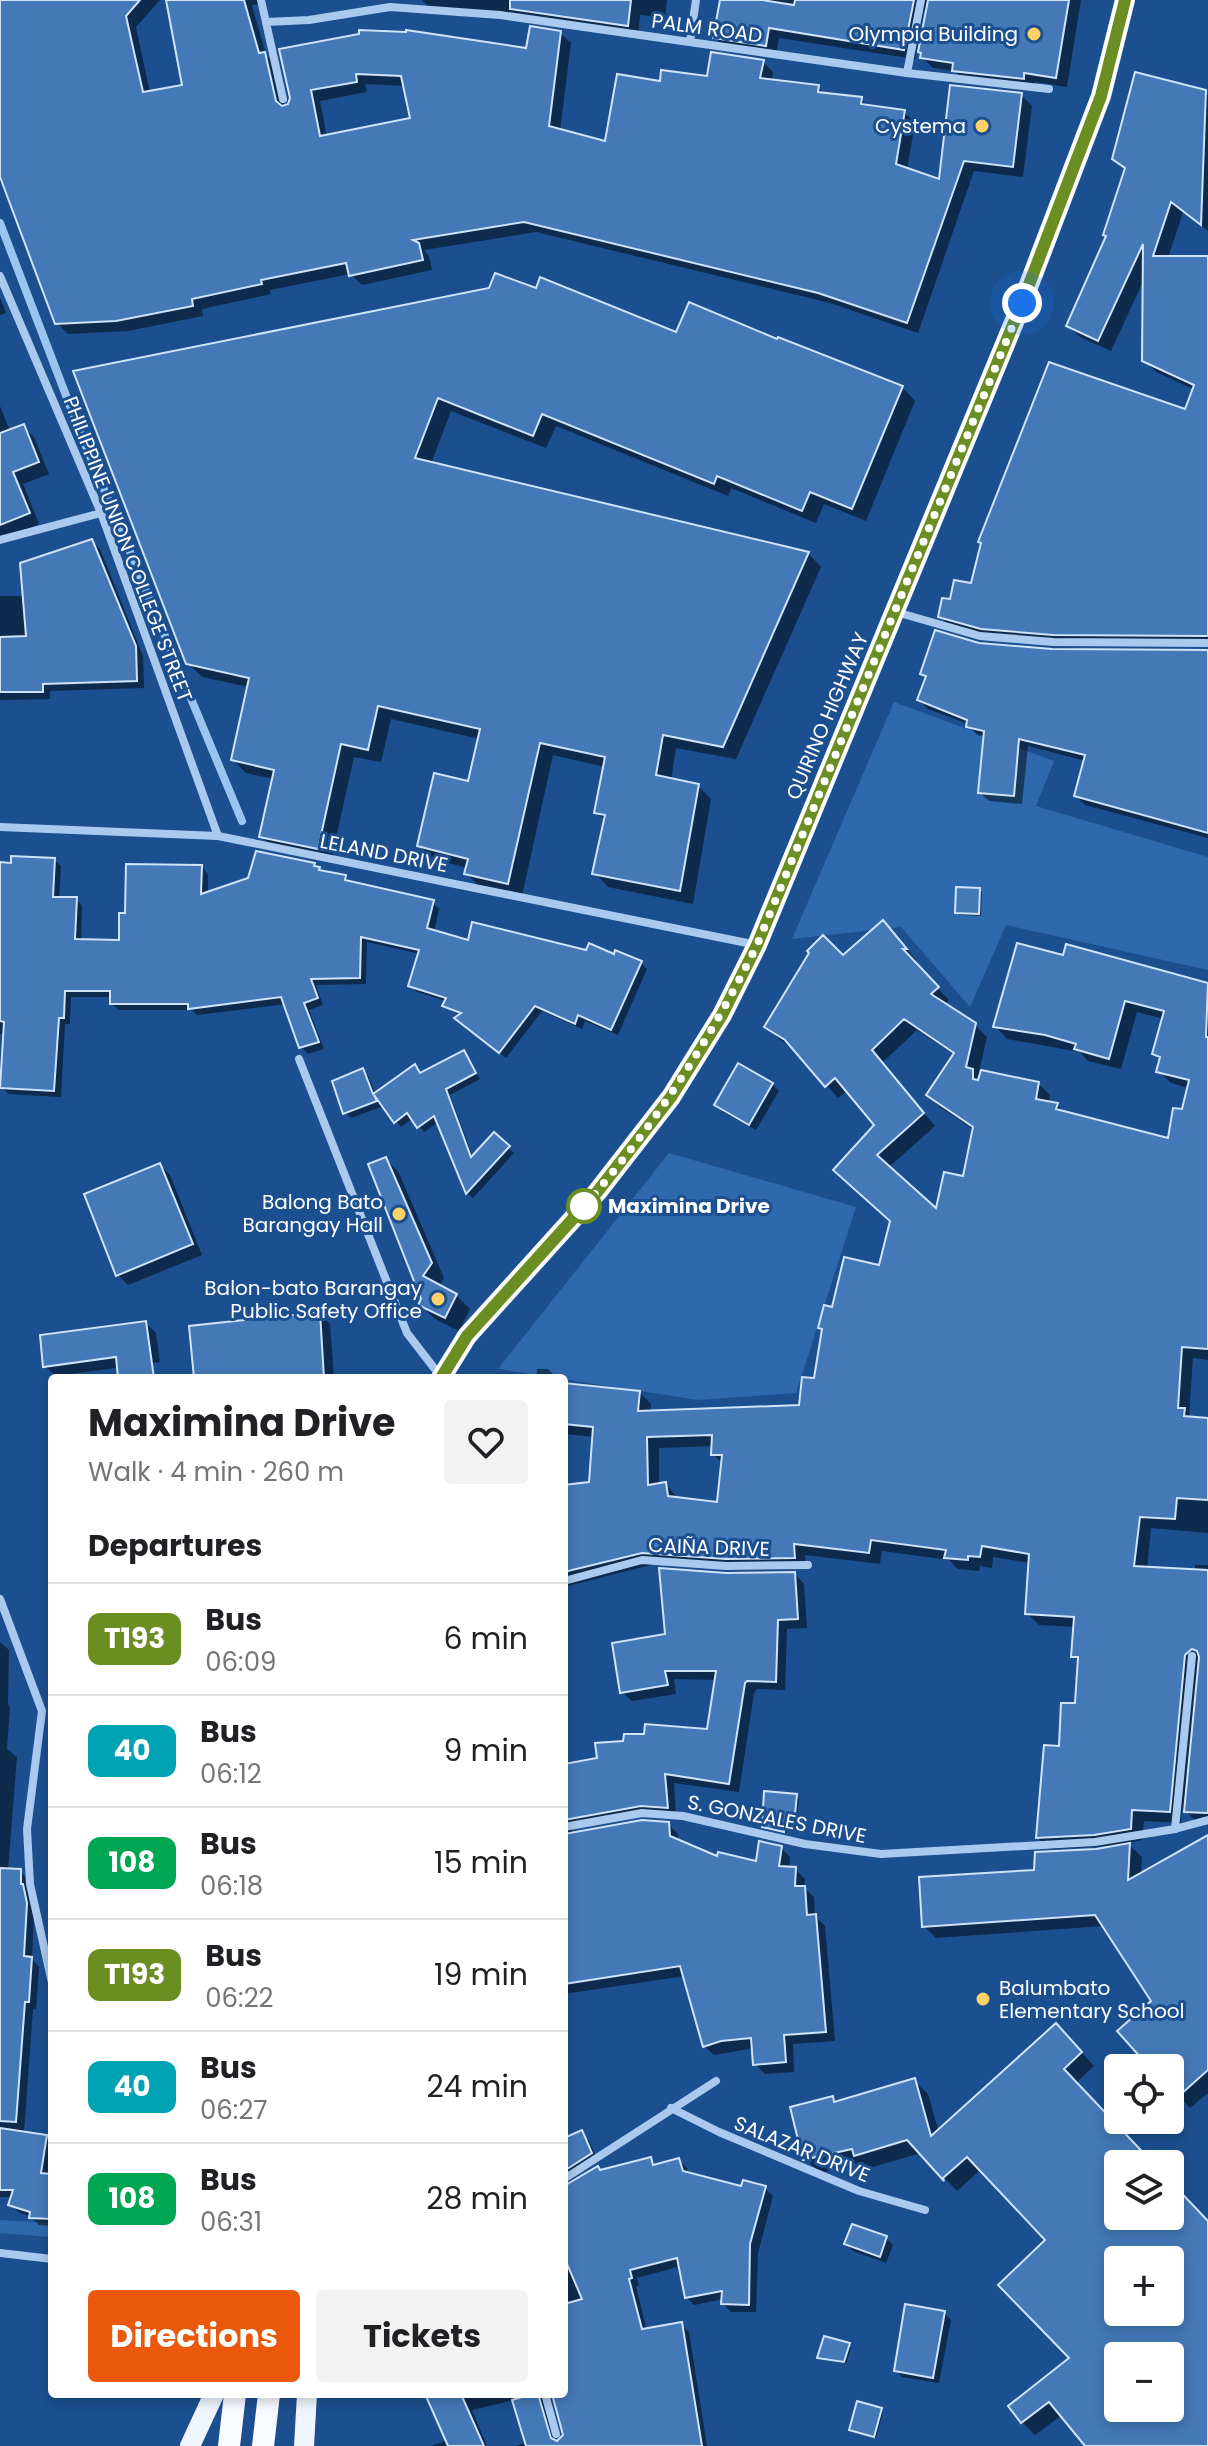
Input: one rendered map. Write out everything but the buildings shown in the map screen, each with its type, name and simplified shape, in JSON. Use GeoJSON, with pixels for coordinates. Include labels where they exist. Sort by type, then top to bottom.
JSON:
{"type":"FeatureCollection","features":[{"type":"Feature","properties":{"kind":"highway"},"geometry":{"type":"LineString","coordinates":[[229,2442],[234,2398]]}},
{"type":"Feature","properties":{"kind":"highway"},"geometry":{"type":"LineString","coordinates":[[263,2445],[269,2398]]}},
{"type":"Feature","properties":{"kind":"main road","name":"QUIRINO HIGHWAY"},"geometry":{"type":"LineString","coordinates":[[443,1374],[467,1336],[598,1191],[671,1097],[722,1015],[757,945],[1022,303],[1101,96],[1125,0]]}},
{"type":"Feature","properties":{"kind":"main road"},"geometry":{"type":"LineString","coordinates":[[190,2446],[212,2398]]}},
{"type":"Feature","properties":{"kind":"main road"},"geometry":{"type":"LineString","coordinates":[[304,2446],[307,2398]]}},
{"type":"Feature","properties":{"kind":"street"},"geometry":{"type":"LineString","coordinates":[[261,0],[283,99]]}},
{"type":"Feature","properties":{"kind":"street"},"geometry":{"type":"LineString","coordinates":[[469,12],[471,0]]}},
{"type":"Feature","properties":{"kind":"street"},"geometry":{"type":"LineString","coordinates":[[690,41],[696,0]]}},
{"type":"Feature","properties":{"kind":"street"},"geometry":{"type":"LineString","coordinates":[[907,73],[921,0]]}},
{"type":"Feature","properties":{"kind":"street","name":"PALM ROAD"},"geometry":{"type":"LineString","coordinates":[[266,22],[309,20],[390,7],[469,12],[907,73],[1049,89]]}},
{"type":"Feature","properties":{"kind":"street","name":"PHILIPPINE UNION COLLEGE STREET"},"geometry":{"type":"LineString","coordinates":[[0,276],[101,513],[218,836]]}},
{"type":"Feature","properties":{"kind":"street"},"geometry":{"type":"LineString","coordinates":[[0,540],[101,513]]}},
{"type":"Feature","properties":{"kind":"street"},"geometry":{"type":"LineString","coordinates":[[896,612],[980,636],[1053,642],[1208,643]]}},
{"type":"Feature","properties":{"kind":"street","name":"LELAND DRIVE"},"geometry":{"type":"LineString","coordinates":[[0,827],[218,836],[757,945]]}},
{"type":"Feature","properties":{"kind":"street"},"geometry":{"type":"LineString","coordinates":[[299,1059],[407,1333],[438,1374]]}},
{"type":"Feature","properties":{"kind":"street","name":"CAIÑA DRIVE"},"geometry":{"type":"LineString","coordinates":[[568,1580],[642,1560],[726,1566],[808,1565]]}},
{"type":"Feature","properties":{"kind":"street"},"geometry":{"type":"LineString","coordinates":[[0,1599],[42,1711],[27,1829],[30,1884],[48,1965]]}},
{"type":"Feature","properties":{"kind":"street"},"geometry":{"type":"LineString","coordinates":[[1175,1829],[1192,1656]]}},
{"type":"Feature","properties":{"kind":"street","name":"S. GONZALES DRIVE"},"geometry":{"type":"LineString","coordinates":[[568,1826],[642,1813],[683,1816],[805,1844],[881,1854],[1095,1842],[1175,1829],[1208,1820]]}},
{"type":"Feature","properties":{"kind":"street"},"geometry":{"type":"LineString","coordinates":[[568,2176],[716,2081]]}},
{"type":"Feature","properties":{"kind":"street","name":"SALAZAR DRIVE"},"geometry":{"type":"LineString","coordinates":[[671,2108],[719,2132],[859,2191],[925,2210]]}},
{"type":"Feature","properties":{"kind":"street"},"geometry":{"type":"LineString","coordinates":[[0,2253],[48,2259]]}},
{"type":"Feature","properties":{"kind":"street"},"geometry":{"type":"LineString","coordinates":[[546,2398],[556,2434]]}},
{"type":"Feature","properties":{"kind":"shaded area"},"geometry":{"type":"Polygon","coordinates":[[[894,702],[1054,761],[1036,806],[1208,857],[1208,970],[1006,925],[970,1007],[901,927],[792,939],[894,702]]]}},
{"type":"Feature","properties":{"kind":"shaded area"},"geometry":{"type":"Polygon","coordinates":[[[669,1153],[856,1207],[796,1393],[698,1400],[568,1380],[568,1374],[530,1374],[498,1369],[669,1153]]]}},
{"type":"Feature","properties":{"kind":"shaded area"},"geometry":{"type":"Polygon","coordinates":[[[0,2220],[48,2223],[48,2237],[0,2233],[0,2220]]]}},
{"type":"Feature","properties":{"kind":"waterway"},"geometry":{"type":"LineString","coordinates":[[0,223],[80,432],[242,821]]}},
{"type":"Feature","properties":{"kind":"bus line","name":"T193"},"geometry":{"type":"LineString","coordinates":[[443,1374],[467,1336],[598,1191],[671,1097],[722,1015],[757,945],[1022,303],[1101,96],[1125,0]]}},
{"type":"Feature","properties":{"kind":"place","name":"Olympia Building"},"geometry":{"type":"Point","coordinates":[1034,34]}},
{"type":"Feature","properties":{"kind":"place","name":"Cystema"},"geometry":{"type":"Point","coordinates":[982,126]}},
{"type":"Feature","properties":{"kind":"place","name":"Maximina Drive"},"geometry":{"type":"Point","coordinates":[584,1206]}},
{"type":"Feature","properties":{"kind":"place","name":"Balong Bato Barangay Hall"},"geometry":{"type":"Point","coordinates":[399,1214]}},
{"type":"Feature","properties":{"kind":"place","name":"Balon-bato Barangay Public Safety Office"},"geometry":{"type":"Point","coordinates":[438,1299]}},
{"type":"Feature","properties":{"kind":"place","name":"Balumbato Elementary School"},"geometry":{"type":"Point","coordinates":[983,1999]}},
{"type":"Feature","properties":{"kind":"route"},"geometry":{"type":"LineString","coordinates":[[584,1206],[580,1211],[671,1097],[722,1015],[757,945],[1022,303]]}}]}
